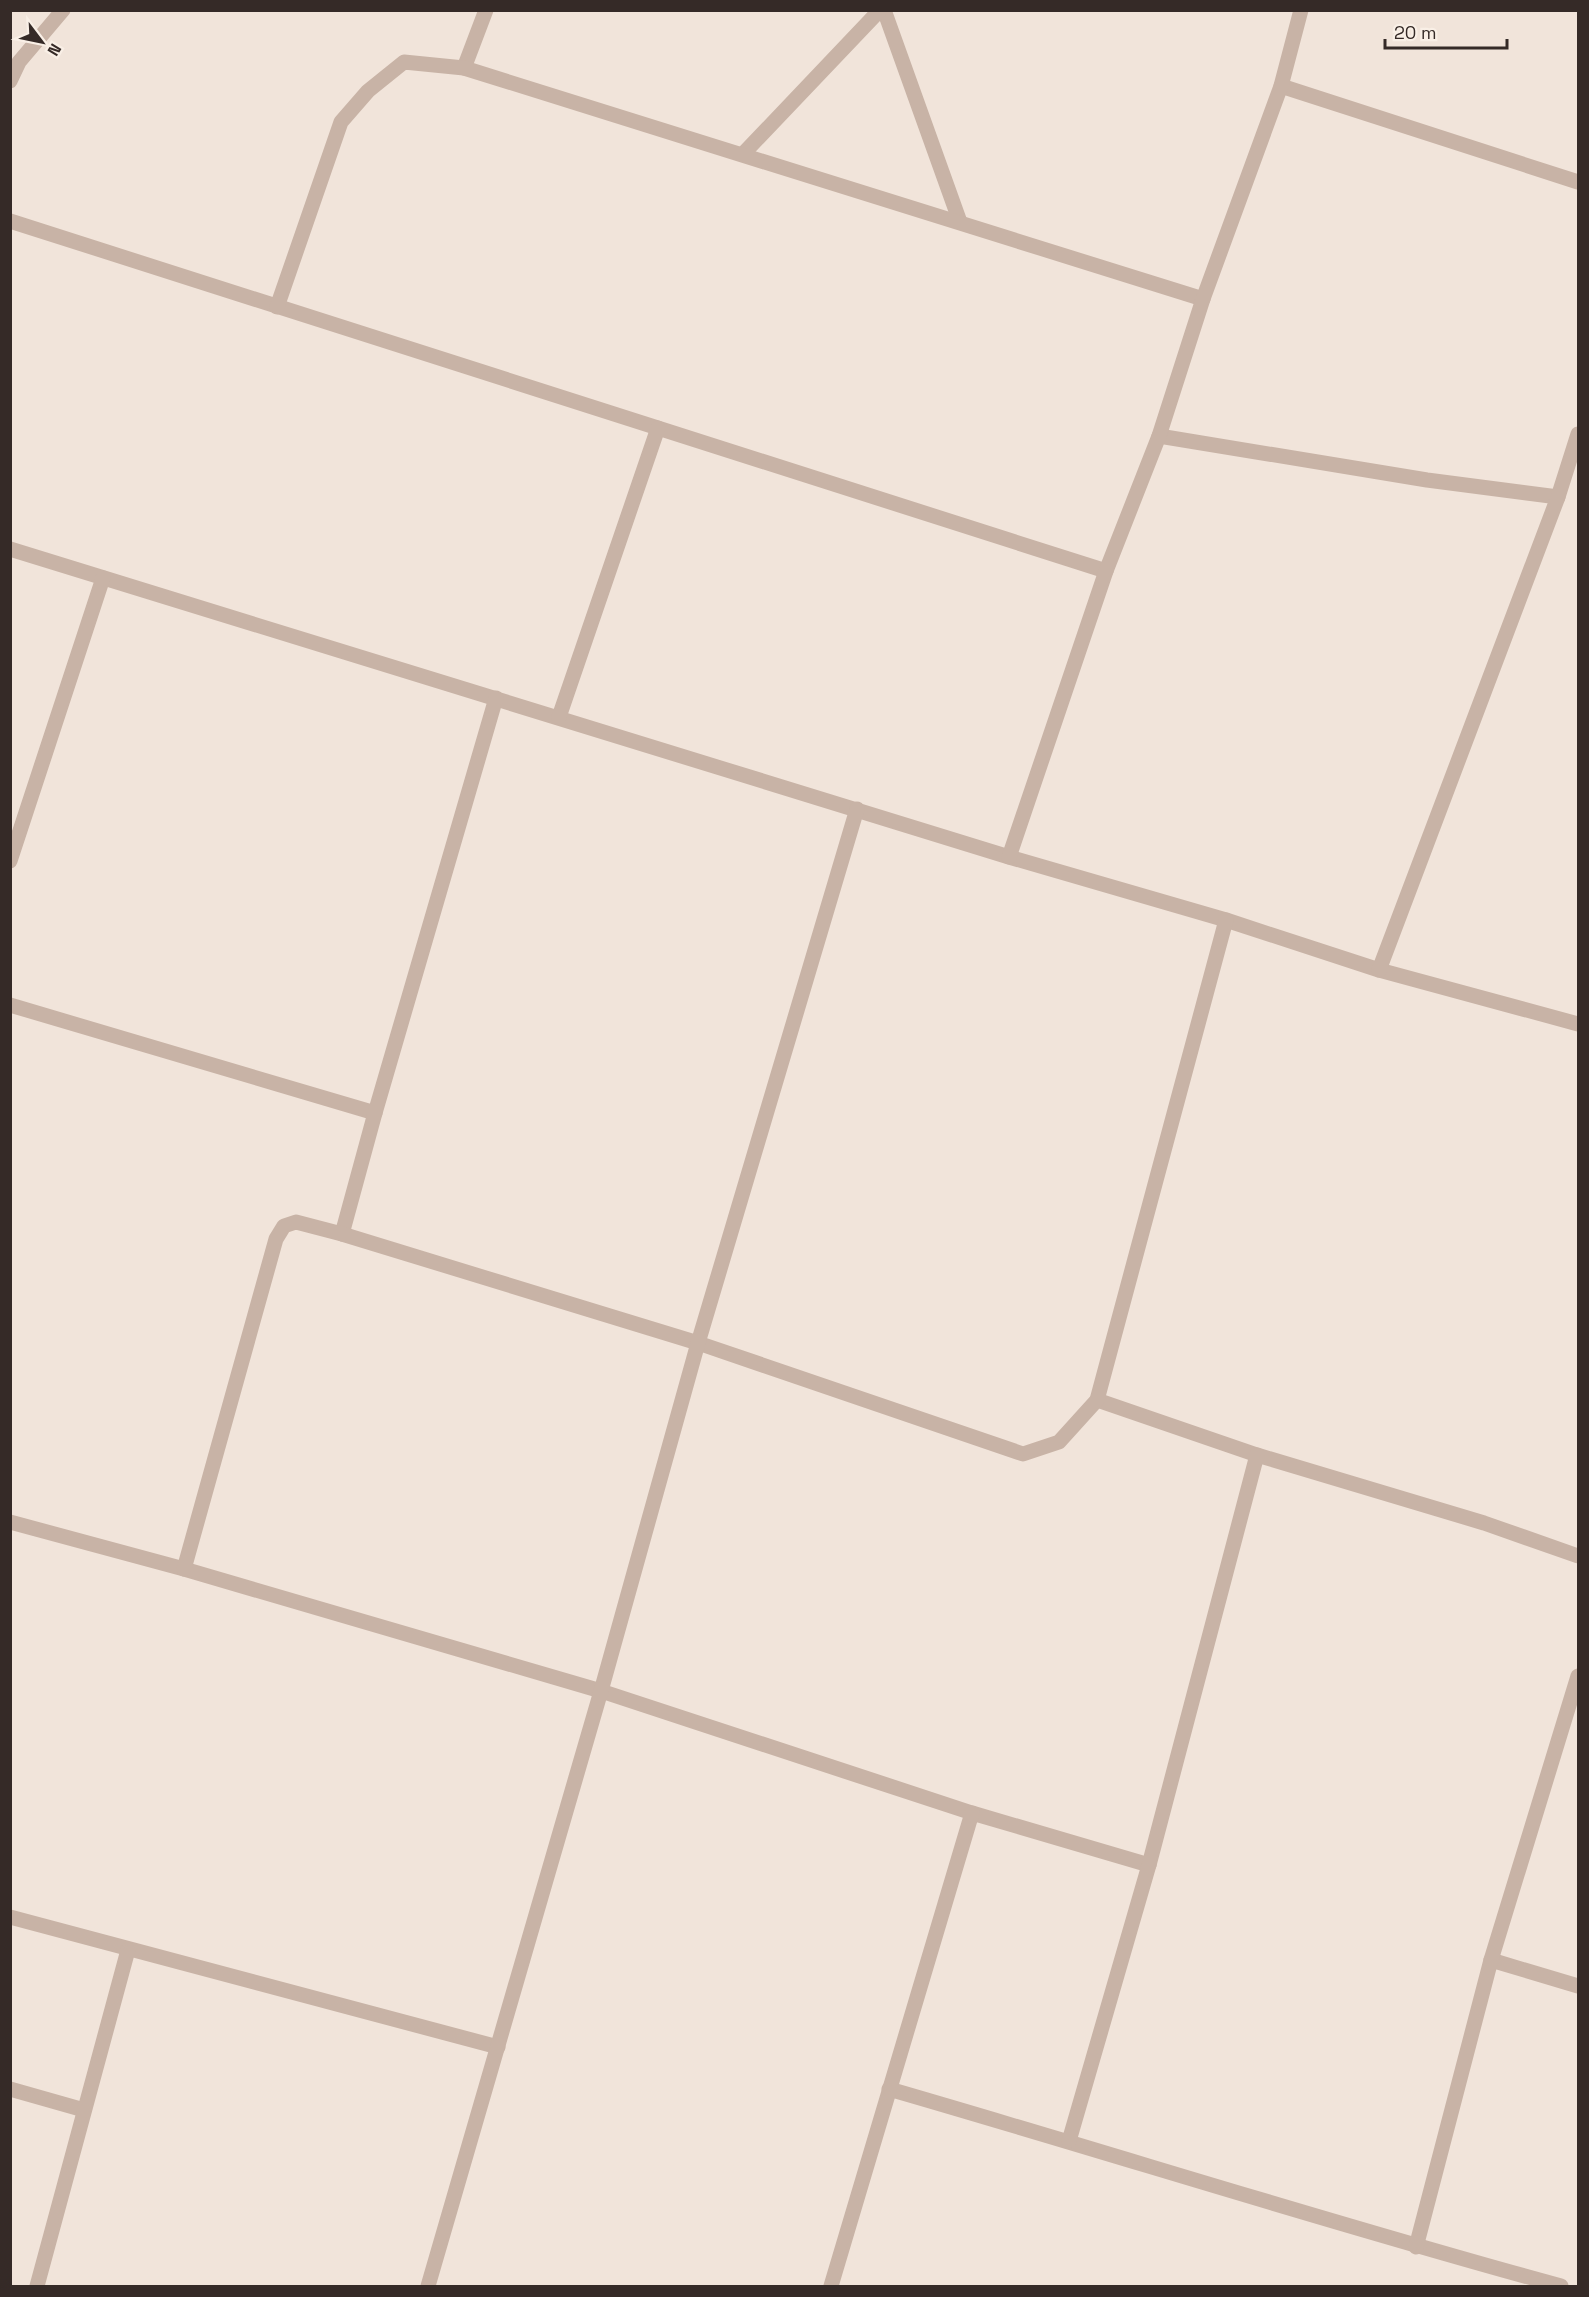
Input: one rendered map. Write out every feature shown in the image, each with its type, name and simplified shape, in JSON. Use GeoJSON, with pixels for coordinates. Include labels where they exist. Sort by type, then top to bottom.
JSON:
{"type":"FeatureCollection","features":[{"type":"Feature","properties":{"kind":"street"},"geometry":{"type":"LineString","coordinates":[[10,81],[19,62],[63,10]]}},
{"type":"Feature","properties":{"kind":"street"},"geometry":{"type":"LineString","coordinates":[[464,68],[486,10]]}},
{"type":"Feature","properties":{"kind":"street"},"geometry":{"type":"LineString","coordinates":[[742,153],[882,10],[960,222]]}},
{"type":"Feature","properties":{"kind":"street"},"geometry":{"type":"LineString","coordinates":[[1009,857],[1106,571],[1159,436],[1203,299],[1281,86],[1301,10]]}},
{"type":"Feature","properties":{"kind":"street"},"geometry":{"type":"LineString","coordinates":[[277,307],[341,122],[368,91],[404,62],[464,68],[742,153],[1203,299]]}},
{"type":"Feature","properties":{"kind":"street"},"geometry":{"type":"LineString","coordinates":[[1281,86],[1578,182]]}},
{"type":"Feature","properties":{"kind":"street"},"geometry":{"type":"LineString","coordinates":[[10,221],[1106,571]]}},
{"type":"Feature","properties":{"kind":"street"},"geometry":{"type":"LineString","coordinates":[[559,717],[658,428]]}},
{"type":"Feature","properties":{"kind":"street"},"geometry":{"type":"LineString","coordinates":[[1379,970],[1558,497],[1578,434]]}},
{"type":"Feature","properties":{"kind":"street"},"geometry":{"type":"LineString","coordinates":[[1159,436],[1427,480],[1558,497]]}},
{"type":"Feature","properties":{"kind":"street"},"geometry":{"type":"LineString","coordinates":[[10,549],[1009,857],[1226,920],[1379,970],[1578,1024]]}},
{"type":"Feature","properties":{"kind":"street"},"geometry":{"type":"LineString","coordinates":[[10,861],[104,578]]}},
{"type":"Feature","properties":{"kind":"street"},"geometry":{"type":"LineString","coordinates":[[342,1234],[496,698]]}},
{"type":"Feature","properties":{"kind":"street"},"geometry":{"type":"LineString","coordinates":[[428,2286],[601,1690],[698,1343],[857,809]]}},
{"type":"Feature","properties":{"kind":"street"},"geometry":{"type":"LineString","coordinates":[[184,1569],[276,1239],[284,1226],[297,1222],[698,1343],[1023,1454],[1059,1442],[1097,1400],[1226,920]]}},
{"type":"Feature","properties":{"kind":"street"},"geometry":{"type":"LineString","coordinates":[[10,1005],[375,1113]]}},
{"type":"Feature","properties":{"kind":"street"},"geometry":{"type":"LineString","coordinates":[[1097,1400],[1257,1455],[1484,1523],[1578,1556]]}},
{"type":"Feature","properties":{"kind":"street"},"geometry":{"type":"LineString","coordinates":[[1069,2141],[1149,1865],[1257,1455]]}},
{"type":"Feature","properties":{"kind":"street"},"geometry":{"type":"LineString","coordinates":[[10,1522],[184,1569],[601,1690],[972,1813],[1149,1865]]}},
{"type":"Feature","properties":{"kind":"street"},"geometry":{"type":"LineString","coordinates":[[1416,2247],[1491,1960],[1578,1676]]}},
{"type":"Feature","properties":{"kind":"street"},"geometry":{"type":"LineString","coordinates":[[831,2286],[972,1813]]}},
{"type":"Feature","properties":{"kind":"street"},"geometry":{"type":"LineString","coordinates":[[10,1917],[498,2047]]}},
{"type":"Feature","properties":{"kind":"street"},"geometry":{"type":"LineString","coordinates":[[37,2286],[128,1950]]}},
{"type":"Feature","properties":{"kind":"street"},"geometry":{"type":"LineString","coordinates":[[1491,1960],[1578,1986]]}},
{"type":"Feature","properties":{"kind":"street"},"geometry":{"type":"LineString","coordinates":[[10,2089],[84,2110]]}},
{"type":"Feature","properties":{"kind":"street"},"geometry":{"type":"LineString","coordinates":[[889,2089],[1069,2141],[1416,2247],[1561,2286]]}}]}
